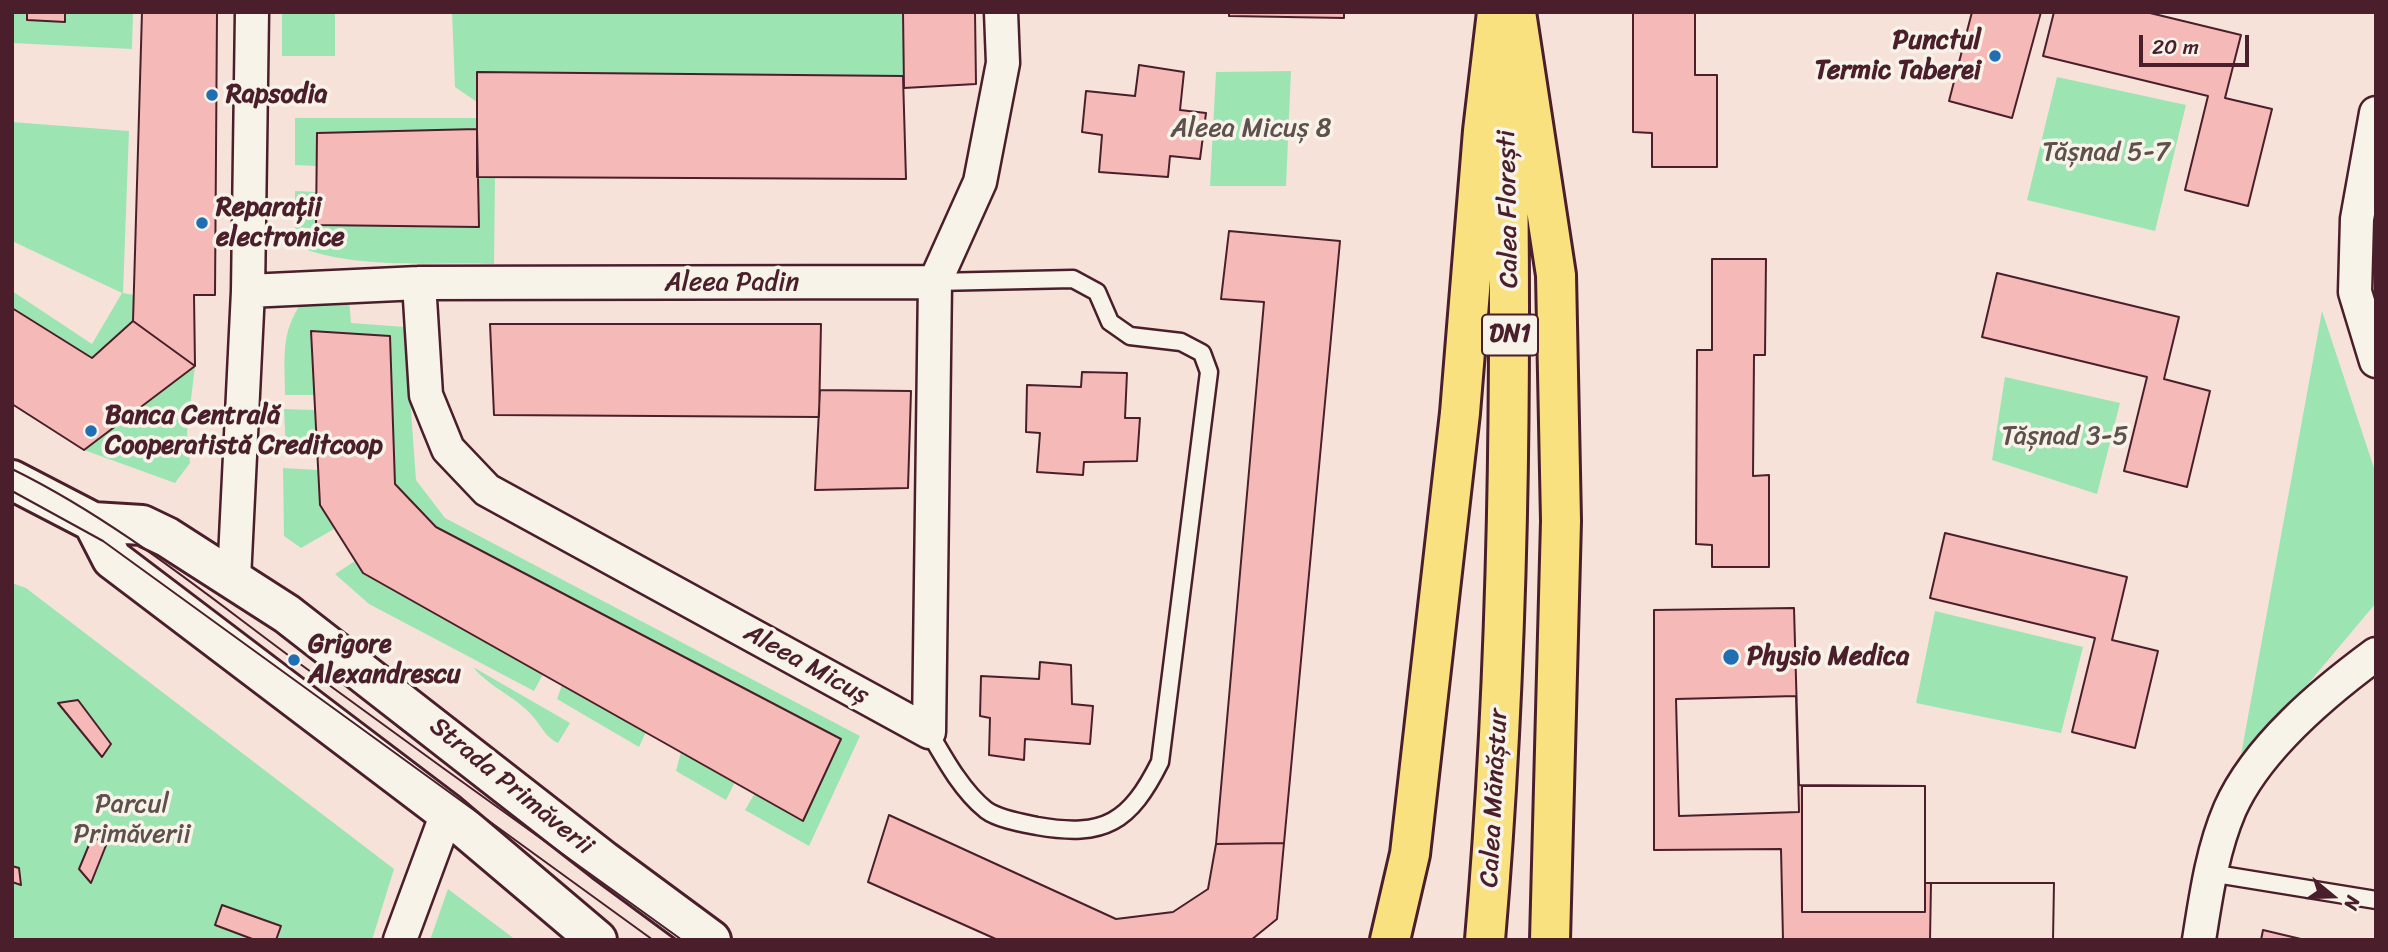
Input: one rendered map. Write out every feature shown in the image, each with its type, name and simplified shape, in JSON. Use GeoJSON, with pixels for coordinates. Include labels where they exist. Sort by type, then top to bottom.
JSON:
{"type":"FeatureCollection","features":[{"type":"Feature","properties":{"kind":"main road"},"geometry":{"type":"LineString","coordinates":[[1390,940],[1410,854],[1460,413],[1483,131],[1497,12]]}},
{"type":"Feature","properties":{"kind":"main road","name":"Calea Florești"},"geometry":{"type":"LineString","coordinates":[[1503,657],[1511,296],[1506,12]]}},
{"type":"Feature","properties":{"kind":"main road"},"geometry":{"type":"LineString","coordinates":[[1516,12],[1556,275],[1561,521],[1550,940]]}},
{"type":"Feature","properties":{"kind":"main road","name":"Strada Primăverii"},"geometry":{"type":"LineString","coordinates":[[12,480],[93,522],[142,525],[234,579],[287,614],[604,861],[711,940]]}},
{"type":"Feature","properties":{"kind":"main road"},"geometry":{"type":"LineString","coordinates":[[93,522],[112,559],[447,813],[597,940]]}},
{"type":"Feature","properties":{"kind":"main road","name":"Calea Mănăștur"},"geometry":{"type":"LineString","coordinates":[[1485,940],[1497,805],[1503,657]]}},
{"type":"Feature","properties":{"kind":"street"},"geometry":{"type":"LineString","coordinates":[[234,579],[248,291],[252,12]]}},
{"type":"Feature","properties":{"kind":"street"},"geometry":{"type":"LineString","coordinates":[[929,732],[935,282],[980,181],[1003,63],[1001,12]]}},
{"type":"Feature","properties":{"kind":"street"},"geometry":{"type":"LineString","coordinates":[[2376,113],[2357,219],[2355,292],[2376,361]]}},
{"type":"Feature","properties":{"kind":"street","name":"Aleea Padin"},"geometry":{"type":"LineString","coordinates":[[248,291],[419,283],[935,282]]}},
{"type":"Feature","properties":{"kind":"street","name":"Aleea Micuș"},"geometry":{"type":"LineString","coordinates":[[419,283],[426,395],[448,449],[487,490],[929,732]]}},
{"type":"Feature","properties":{"kind":"street"},"geometry":{"type":"LineString","coordinates":[[2199,940],[2210,873],[2231,807],[2251,775],[2311,706],[2376,654]]}},
{"type":"Feature","properties":{"kind":"street"},"geometry":{"type":"LineString","coordinates":[[401,940],[447,813]]}},
{"type":"Feature","properties":{"kind":"lane"},"geometry":{"type":"LineString","coordinates":[[929,732],[961,782],[987,810],[1026,824],[1069,831],[1113,823],[1142,798],[1160,762],[1209,372],[1202,352],[1181,342],[1130,336],[1110,322],[1097,292],[1073,279],[935,282]]}},
{"type":"Feature","properties":{"kind":"lane"},"geometry":{"type":"LineString","coordinates":[[2210,873],[2376,900]]}},
{"type":"Feature","properties":{"kind":"green space"},"geometry":{"type":"Polygon","coordinates":[[[12,12],[133,12],[132,49],[12,43],[12,12]]]}},
{"type":"Feature","properties":{"kind":"green space"},"geometry":{"type":"Polygon","coordinates":[[[282,12],[335,12],[335,56],[282,56],[282,12]]]}},
{"type":"Feature","properties":{"kind":"green space"},"geometry":{"type":"Polygon","coordinates":[[[452,12],[903,12],[903,76],[477,72],[477,102],[455,87],[452,12]]]}},
{"type":"Feature","properties":{"kind":"green space","name":"Aleea Micuș 8"},"geometry":{"type":"Polygon","coordinates":[[[1291,71],[1286,186],[1210,186],[1216,72],[1291,71]]]}},
{"type":"Feature","properties":{"kind":"green space","name":"Tășnad 5-7"},"geometry":{"type":"Polygon","coordinates":[[[2057,77],[2186,105],[2155,231],[2027,200],[2057,77]]]}},
{"type":"Feature","properties":{"kind":"green space"},"geometry":{"type":"Polygon","coordinates":[[[295,118],[477,118],[477,129],[317,133],[316,166],[295,165],[295,118]]]}},
{"type":"Feature","properties":{"kind":"green space"},"geometry":{"type":"Polygon","coordinates":[[[12,122],[129,131],[123,293],[134,295],[133,321],[92,358],[12,308],[12,291],[92,344],[122,293],[12,241],[12,122]]]}},
{"type":"Feature","properties":{"kind":"green space"},"geometry":{"type":"Polygon","coordinates":[[[477,177],[495,177],[494,264],[349,260],[304,249],[295,228],[295,191],[316,192],[316,225],[478,227],[477,177]]]}},
{"type":"Feature","properties":{"kind":"green space"},"geometry":{"type":"Polygon","coordinates":[[[349,298],[351,323],[405,327],[416,480],[445,518],[860,736],[809,846],[745,810],[755,793],[803,820],[841,739],[436,527],[395,484],[390,336],[311,332],[315,395],[285,395],[287,335],[302,302],[349,298]]]}},
{"type":"Feature","properties":{"kind":"green space"},"geometry":{"type":"Polygon","coordinates":[[[2322,311],[2376,474],[2376,603],[2239,766],[2322,311]]]}},
{"type":"Feature","properties":{"kind":"green space"},"geometry":{"type":"Polygon","coordinates":[[[195,366],[187,433],[190,463],[175,483],[84,450],[195,366]]]}},
{"type":"Feature","properties":{"kind":"green space","name":"Tășnad 3-5"},"geometry":{"type":"Polygon","coordinates":[[[2005,377],[2120,403],[2097,494],[1992,460],[2005,377]]]}},
{"type":"Feature","properties":{"kind":"green space"},"geometry":{"type":"Polygon","coordinates":[[[284,409],[315,410],[317,453],[286,452],[284,409]]]}},
{"type":"Feature","properties":{"kind":"green space"},"geometry":{"type":"Polygon","coordinates":[[[283,468],[318,470],[320,505],[334,529],[301,548],[284,536],[283,468]]]}},
{"type":"Feature","properties":{"kind":"green space"},"geometry":{"type":"Polygon","coordinates":[[[355,561],[363,573],[543,674],[534,691],[369,604],[335,574],[355,561]]]}},
{"type":"Feature","properties":{"kind":"green space","name":"Parcul Primăverii"},"geometry":{"type":"Polygon","coordinates":[[[12,583],[26,588],[394,869],[372,940],[12,940],[12,583]]]}},
{"type":"Feature","properties":{"kind":"green space"},"geometry":{"type":"Polygon","coordinates":[[[1935,611],[2083,647],[2061,733],[1916,703],[1935,611]]]}},
{"type":"Feature","properties":{"kind":"green space"},"geometry":{"type":"Polygon","coordinates":[[[473,667],[570,723],[558,743],[547,735],[528,712],[473,667]]]}},
{"type":"Feature","properties":{"kind":"green space"},"geometry":{"type":"Polygon","coordinates":[[[562,685],[646,732],[639,747],[557,699],[562,685]]]}},
{"type":"Feature","properties":{"kind":"green space"},"geometry":{"type":"Polygon","coordinates":[[[681,752],[735,782],[726,800],[676,771],[681,752]]]}},
{"type":"Feature","properties":{"kind":"green space"},"geometry":{"type":"Polygon","coordinates":[[[448,889],[516,940],[430,940],[448,889]]]}},
{"type":"Feature","properties":{"kind":"building"},"geometry":{"type":"Polygon","coordinates":[[[27,12],[65,12],[65,22],[27,20],[27,12]]]}},
{"type":"Feature","properties":{"kind":"building"},"geometry":{"type":"Polygon","coordinates":[[[142,12],[217,12],[215,295],[194,295],[195,366],[133,321],[142,12]]]}},
{"type":"Feature","properties":{"kind":"building"},"geometry":{"type":"Polygon","coordinates":[[[903,12],[975,12],[976,84],[904,88],[903,12]]]}},
{"type":"Feature","properties":{"kind":"building"},"geometry":{"type":"Polygon","coordinates":[[[1229,12],[1344,12],[1344,18],[1229,16],[1229,12]]]}},
{"type":"Feature","properties":{"kind":"building"},"geometry":{"type":"Polygon","coordinates":[[[1633,12],[1695,12],[1695,75],[1717,75],[1717,167],[1652,167],[1652,133],[1633,132],[1633,12]]]}},
{"type":"Feature","properties":{"kind":"building","name":"Punctul Termic Taberei"},"geometry":{"type":"Polygon","coordinates":[[[1972,12],[2041,12],[2012,118],[1949,101],[1972,12]]]}},
{"type":"Feature","properties":{"kind":"building"},"geometry":{"type":"Polygon","coordinates":[[[2054,12],[2146,12],[2241,35],[2225,98],[2272,109],[2248,206],[2185,190],[2208,96],[2043,56],[2054,12]]]}},
{"type":"Feature","properties":{"kind":"building"},"geometry":{"type":"Polygon","coordinates":[[[1139,65],[1184,72],[1180,110],[1206,113],[1200,159],[1170,156],[1168,177],[1099,172],[1102,135],[1082,132],[1086,91],[1135,96],[1139,65]]]}},
{"type":"Feature","properties":{"kind":"building"},"geometry":{"type":"Polygon","coordinates":[[[477,72],[903,76],[906,179],[477,177],[477,72]]]}},
{"type":"Feature","properties":{"kind":"building"},"geometry":{"type":"Polygon","coordinates":[[[477,129],[479,227],[316,225],[317,133],[477,129]]]}},
{"type":"Feature","properties":{"kind":"building"},"geometry":{"type":"Polygon","coordinates":[[[1229,231],[1340,241],[1284,843],[1216,844],[1264,302],[1221,299],[1229,231]]]}},
{"type":"Feature","properties":{"kind":"building"},"geometry":{"type":"Polygon","coordinates":[[[1712,259],[1766,259],[1765,355],[1754,355],[1753,476],[1769,475],[1769,567],[1712,567],[1712,545],[1696,544],[1697,350],[1712,350],[1712,259]]]}},
{"type":"Feature","properties":{"kind":"building"},"geometry":{"type":"Polygon","coordinates":[[[1997,273],[2179,317],[2164,379],[2210,391],[2187,487],[2124,471],[2147,377],[1982,337],[1997,273]]]}},
{"type":"Feature","properties":{"kind":"building"},"geometry":{"type":"Polygon","coordinates":[[[12,308],[92,358],[133,321],[195,366],[84,450],[12,404],[12,308]]]}},
{"type":"Feature","properties":{"kind":"building"},"geometry":{"type":"Polygon","coordinates":[[[490,324],[821,324],[819,417],[494,415],[490,324]]]}},
{"type":"Feature","properties":{"kind":"building"},"geometry":{"type":"Polygon","coordinates":[[[311,331],[390,336],[395,484],[436,527],[841,739],[803,821],[363,573],[320,505],[311,331]]]}},
{"type":"Feature","properties":{"kind":"building"},"geometry":{"type":"Polygon","coordinates":[[[1082,372],[1127,373],[1125,418],[1140,418],[1137,461],[1084,462],[1083,475],[1037,472],[1040,433],[1026,432],[1027,385],[1081,387],[1082,372]]]}},
{"type":"Feature","properties":{"kind":"building"},"geometry":{"type":"Polygon","coordinates":[[[820,390],[911,391],[908,488],[815,490],[820,390]]]}},
{"type":"Feature","properties":{"kind":"building"},"geometry":{"type":"Polygon","coordinates":[[[1945,533],[2127,577],[2112,640],[2158,651],[2135,748],[2072,732],[2095,638],[1930,598],[1945,533]]]}},
{"type":"Feature","properties":{"kind":"building"},"geometry":{"type":"Polygon","coordinates":[[[1794,608],[1799,785],[1925,786],[1925,883],[2054,883],[2053,940],[1783,940],[1781,849],[1654,850],[1654,610],[1794,608]]]}},
{"type":"Feature","properties":{"kind":"building"},"geometry":{"type":"Polygon","coordinates":[[[1040,662],[1071,665],[1072,704],[1093,706],[1090,744],[1025,739],[1024,760],[989,755],[990,718],[980,716],[981,676],[1039,679],[1040,662]]]}},
{"type":"Feature","properties":{"kind":"building"},"geometry":{"type":"Polygon","coordinates":[[[1796,696],[1799,812],[1679,816],[1676,699],[1796,696]]]}},
{"type":"Feature","properties":{"kind":"building"},"geometry":{"type":"Polygon","coordinates":[[[78,700],[111,744],[102,757],[58,703],[78,700]]]}},
{"type":"Feature","properties":{"kind":"building"},"geometry":{"type":"Polygon","coordinates":[[[1802,786],[1925,786],[1925,912],[1802,912],[1802,786]]]}},
{"type":"Feature","properties":{"kind":"building"},"geometry":{"type":"Polygon","coordinates":[[[889,815],[1116,919],[1173,912],[1208,889],[1216,844],[1284,843],[1277,919],[1251,940],[998,940],[868,882],[889,815]]]}},
{"type":"Feature","properties":{"kind":"building"},"geometry":{"type":"Polygon","coordinates":[[[109,838],[91,883],[79,869],[91,840],[109,838]]]}},
{"type":"Feature","properties":{"kind":"building"},"geometry":{"type":"Polygon","coordinates":[[[12,866],[19,868],[21,885],[12,882],[12,866]]]}},
{"type":"Feature","properties":{"kind":"building"},"geometry":{"type":"Polygon","coordinates":[[[1931,883],[2054,883],[2053,940],[1930,940],[1931,883]]]}},
{"type":"Feature","properties":{"kind":"building"},"geometry":{"type":"Polygon","coordinates":[[[222,905],[281,926],[276,940],[255,940],[215,925],[222,905]]]}},
{"type":"Feature","properties":{"kind":"building"},"geometry":{"type":"Polygon","coordinates":[[[2263,930],[2305,940],[2261,940],[2263,930]]]}},
{"type":"Feature","properties":{"kind":"tram line"},"geometry":{"type":"LineString","coordinates":[[12,469],[123,534],[682,940]]}},
{"type":"Feature","properties":{"kind":"tram line"},"geometry":{"type":"LineString","coordinates":[[12,491],[103,541],[653,940]]}},
{"type":"Feature","properties":{"kind":"place","name":"Punctul Termic Taberei"},"geometry":{"type":"Point","coordinates":[1995,56]}},
{"type":"Feature","properties":{"kind":"place","name":"Rapsodia"},"geometry":{"type":"Point","coordinates":[212,95]}},
{"type":"Feature","properties":{"kind":"place","name":"Reparații electronice"},"geometry":{"type":"Point","coordinates":[202,223]}},
{"type":"Feature","properties":{"kind":"place","name":"Banca Centrală Cooperatistă Creditcoop"},"geometry":{"type":"Point","coordinates":[91,431]}},
{"type":"Feature","properties":{"kind":"place","name":"Physio Medica"},"geometry":{"type":"Point","coordinates":[1731,657]}},
{"type":"Feature","properties":{"kind":"place","name":"Grigore Alexandrescu"},"geometry":{"type":"Point","coordinates":[294,660]}}]}
